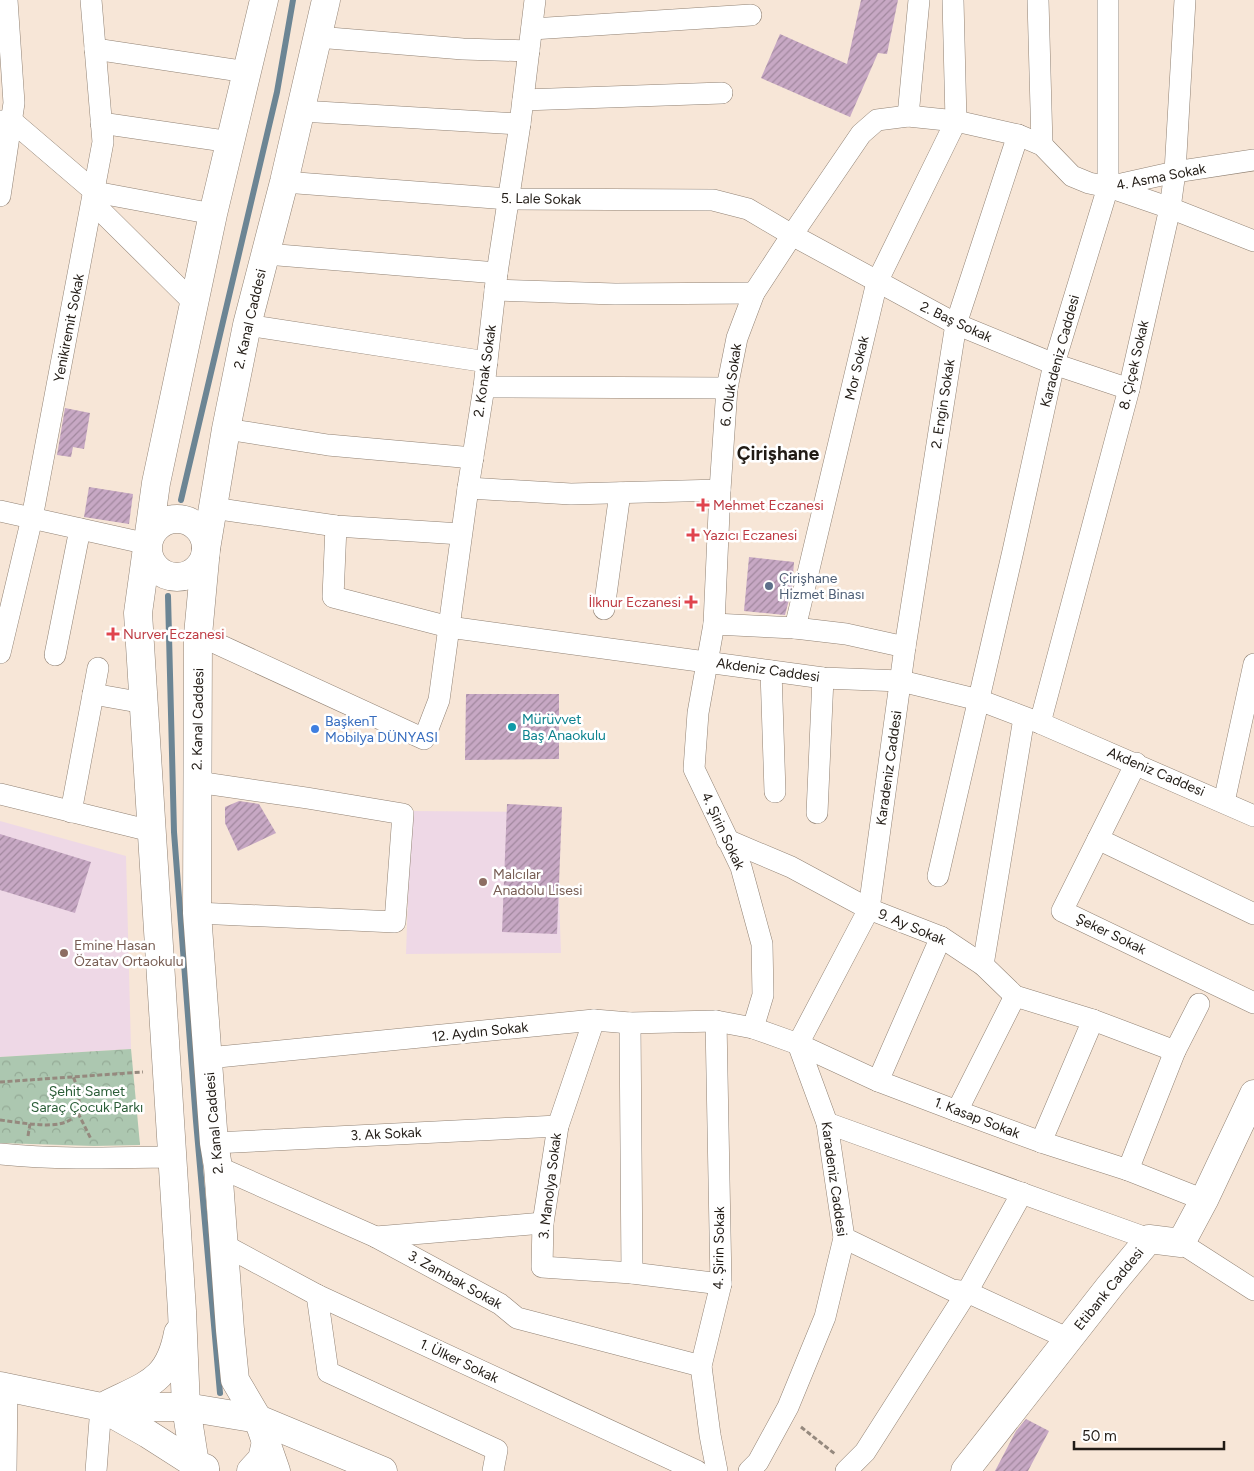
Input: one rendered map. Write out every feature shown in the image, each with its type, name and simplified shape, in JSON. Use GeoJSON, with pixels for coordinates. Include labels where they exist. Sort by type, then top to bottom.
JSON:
{"type":"FeatureCollection","features":[{"type":"Feature","properties":{"kind":"main road"},"geometry":{"type":"LineString","coordinates":[[201,1469],[186,1407],[182,1311],[138,613],[156,483],[193,302],[264,0]]}},
{"type":"Feature","properties":{"kind":"main road","name":"2. Kanal Caddesi"},"geometry":{"type":"LineString","coordinates":[[276,1471],[262,1430],[235,1380],[230,1330],[197,913],[198,635],[206,549],[226,430],[247,325],[284,182],[326,0]]}},
{"type":"Feature","properties":{"kind":"main road"},"geometry":{"type":"LineString","coordinates":[[174,519],[184,520],[200,530],[205,539],[206,549],[200,567],[184,577],[174,577],[165,575],[157,570],[151,562],[148,544],[151,535],[157,527],[174,519]]}},
{"type":"Feature","properties":{"kind":"main road"},"geometry":{"type":"LineString","coordinates":[[1181,1244],[1254,1094]]}},
{"type":"Feature","properties":{"kind":"main road","name":"Etibank Caddesi"},"geometry":{"type":"LineString","coordinates":[[965,1471],[1110,1286],[1149,1240],[1181,1244]]}},
{"type":"Feature","properties":{"kind":"main road"},"geometry":{"type":"LineString","coordinates":[[101,1407],[159,1378],[170,1362],[182,1311]]}},
{"type":"Feature","properties":{"kind":"main road"},"geometry":{"type":"LineString","coordinates":[[4,1387],[101,1407],[186,1407],[262,1430],[383,1471]]}},
{"type":"Feature","properties":{"kind":"main road"},"geometry":{"type":"LineString","coordinates":[[101,1407],[148,1434],[201,1469]]}},
{"type":"Feature","properties":{"kind":"main road"},"geometry":{"type":"LineString","coordinates":[[251,1471],[262,1459],[262,1430]]}},
{"type":"Feature","properties":{"kind":"street"},"geometry":{"type":"LineString","coordinates":[[0,196],[6,121],[14,102],[7,0]]}},
{"type":"Feature","properties":{"kind":"street","name":"Yenikiremit Sokak"},"geometry":{"type":"LineString","coordinates":[[0,653],[32,518],[94,198],[103,142],[90,0]]}},
{"type":"Feature","properties":{"kind":"street","name":"2. Konak Sokak"},"geometry":{"type":"LineString","coordinates":[[198,635],[424,739],[439,700],[461,534],[484,386],[496,282],[520,124],[535,0]]}},
{"type":"Feature","properties":{"kind":"street"},"geometry":{"type":"LineString","coordinates":[[908,116],[919,0]]}},
{"type":"Feature","properties":{"kind":"street"},"geometry":{"type":"LineString","coordinates":[[952,0],[956,121]]}},
{"type":"Feature","properties":{"kind":"street"},"geometry":{"type":"LineString","coordinates":[[1038,0],[1042,145]]}},
{"type":"Feature","properties":{"kind":"street","name":"Karadeniz Caddesi"},"geometry":{"type":"LineString","coordinates":[[938,876],[1054,364],[1108,187],[1108,0]]}},
{"type":"Feature","properties":{"kind":"street","name":"8. Çiçek Sokak"},"geometry":{"type":"LineString","coordinates":[[983,966],[1032,720],[1129,388],[1170,208],[1185,0]]}},
{"type":"Feature","properties":{"kind":"street"},"geometry":{"type":"LineString","coordinates":[[532,29],[751,15]]}},
{"type":"Feature","properties":{"kind":"street"},"geometry":{"type":"LineString","coordinates":[[317,37],[463,49],[529,51]]}},
{"type":"Feature","properties":{"kind":"street"},"geometry":{"type":"LineString","coordinates":[[95,49],[247,72]]}},
{"type":"Feature","properties":{"kind":"street"},"geometry":{"type":"LineString","coordinates":[[523,100],[722,93]]}},
{"type":"Feature","properties":{"kind":"street"},"geometry":{"type":"LineString","coordinates":[[301,111],[520,124]]}},
{"type":"Feature","properties":{"kind":"street","name":"4. Asma Sokak"},"geometry":{"type":"LineString","coordinates":[[877,120],[908,116],[956,121],[1018,135],[1042,145],[1072,176],[1089,184],[1108,187],[1174,172],[1254,160]]}},
{"type":"Feature","properties":{"kind":"street","name":"6. Oluk Sokak"},"geometry":{"type":"LineString","coordinates":[[707,662],[714,624],[727,388],[737,338],[754,293],[861,134],[877,120]]}},
{"type":"Feature","properties":{"kind":"street"},"geometry":{"type":"LineString","coordinates":[[6,121],[94,198],[193,302]]}},
{"type":"Feature","properties":{"kind":"street","name":"Mor Sokak"},"geometry":{"type":"LineString","coordinates":[[795,628],[877,282],[956,121]]}},
{"type":"Feature","properties":{"kind":"street"},"geometry":{"type":"LineString","coordinates":[[101,123],[231,142]]}},
{"type":"Feature","properties":{"kind":"street","name":"2. Engin Sokak"},"geometry":{"type":"LineString","coordinates":[[901,681],[956,324],[1018,135]]}},
{"type":"Feature","properties":{"kind":"street","name":"5. Lale Sokak"},"geometry":{"type":"LineString","coordinates":[[284,182],[508,199],[713,200],[748,209],[792,235]]}},
{"type":"Feature","properties":{"kind":"street"},"geometry":{"type":"LineString","coordinates":[[1108,187],[1170,208],[1254,241]]}},
{"type":"Feature","properties":{"kind":"street"},"geometry":{"type":"LineString","coordinates":[[94,198],[213,214]]}},
{"type":"Feature","properties":{"kind":"street","name":"2. Baş Sokak"},"geometry":{"type":"LineString","coordinates":[[792,235],[956,324],[1054,364],[1129,388]]}},
{"type":"Feature","properties":{"kind":"street"},"geometry":{"type":"LineString","coordinates":[[266,254],[496,282],[615,294],[754,293]]}},
{"type":"Feature","properties":{"kind":"street"},"geometry":{"type":"LineString","coordinates":[[247,325],[487,362]]}},
{"type":"Feature","properties":{"kind":"street"},"geometry":{"type":"LineString","coordinates":[[484,386],[727,388]]}},
{"type":"Feature","properties":{"kind":"street"},"geometry":{"type":"LineString","coordinates":[[226,430],[328,446],[473,458]]}},
{"type":"Feature","properties":{"kind":"street"},"geometry":{"type":"LineString","coordinates":[[468,488],[571,494],[720,490]]}},
{"type":"Feature","properties":{"kind":"street"},"geometry":{"type":"LineString","coordinates":[[604,609],[620,493]]}},
{"type":"Feature","properties":{"kind":"street"},"geometry":{"type":"LineString","coordinates":[[213,508],[336,526],[461,534]]}},
{"type":"Feature","properties":{"kind":"street"},"geometry":{"type":"LineString","coordinates":[[0,511],[148,544]]}},
{"type":"Feature","properties":{"kind":"street","name":"Akdeniz Caddesi"},"geometry":{"type":"LineString","coordinates":[[336,526],[333,597],[449,627],[822,678],[901,681],[978,700],[1032,720],[1136,763],[1254,816]]}},
{"type":"Feature","properties":{"kind":"street"},"geometry":{"type":"LineString","coordinates":[[55,655],[80,529]]}},
{"type":"Feature","properties":{"kind":"street"},"geometry":{"type":"LineString","coordinates":[[714,624],[795,628],[846,634],[905,646]]}},
{"type":"Feature","properties":{"kind":"street","name":"4. Şirin Sokak"},"geometry":{"type":"LineString","coordinates":[[707,662],[698,713],[694,769],[741,867],[762,944],[762,995],[753,1028]]}},
{"type":"Feature","properties":{"kind":"street"},"geometry":{"type":"LineString","coordinates":[[1224,802],[1254,664]]}},
{"type":"Feature","properties":{"kind":"street"},"geometry":{"type":"LineString","coordinates":[[71,812],[98,668]]}},
{"type":"Feature","properties":{"kind":"street"},"geometry":{"type":"LineString","coordinates":[[772,671],[775,792]]}},
{"type":"Feature","properties":{"kind":"street"},"geometry":{"type":"LineString","coordinates":[[817,813],[822,678]]}},
{"type":"Feature","properties":{"kind":"street","name":"Karadeniz Caddesi"},"geometry":{"type":"LineString","coordinates":[[749,1471],[758,1462],[784,1414],[825,1317],[844,1238],[827,1123],[798,1044],[869,909],[901,681]]}},
{"type":"Feature","properties":{"kind":"street"},"geometry":{"type":"LineString","coordinates":[[93,694],[144,704]]}},
{"type":"Feature","properties":{"kind":"street","name":"Şeker Sokak"},"geometry":{"type":"LineString","coordinates":[[1136,763],[1062,911],[1254,1003]]}},
{"type":"Feature","properties":{"kind":"street"},"geometry":{"type":"LineString","coordinates":[[197,782],[403,814],[395,922],[197,913]]}},
{"type":"Feature","properties":{"kind":"street"},"geometry":{"type":"LineString","coordinates":[[0,794],[152,831]]}},
{"type":"Feature","properties":{"kind":"street"},"geometry":{"type":"LineString","coordinates":[[1098,839],[1254,914]]}},
{"type":"Feature","properties":{"kind":"street","name":"9. Ay Sokak"},"geometry":{"type":"LineString","coordinates":[[727,840],[791,867],[869,909],[942,937],[983,966],[1015,996],[1093,1020],[1175,1051]]}},
{"type":"Feature","properties":{"kind":"street"},"geometry":{"type":"LineString","coordinates":[[878,1081],[942,937]]}},
{"type":"Feature","properties":{"kind":"street"},"geometry":{"type":"LineString","coordinates":[[957,1111],[1015,996]]}},
{"type":"Feature","properties":{"kind":"street"},"geometry":{"type":"LineString","coordinates":[[1128,1170],[1175,1051],[1199,1004]]}},
{"type":"Feature","properties":{"kind":"street","name":"12. Aydın Sokak"},"geometry":{"type":"LineString","coordinates":[[208,1058],[594,1020],[630,1023],[716,1021],[753,1028]]}},
{"type":"Feature","properties":{"kind":"street","name":"3. Manolya Sokak"},"geometry":{"type":"LineString","coordinates":[[594,1020],[558,1126],[542,1223],[542,1267],[632,1273],[721,1284]]}},
{"type":"Feature","properties":{"kind":"street"},"geometry":{"type":"LineString","coordinates":[[1040,1142],[1093,1020]]}},
{"type":"Feature","properties":{"kind":"street","name":"4. Şirin Sokak"},"geometry":{"type":"LineString","coordinates":[[716,1021],[721,1284],[701,1366],[717,1471]]}},
{"type":"Feature","properties":{"kind":"street"},"geometry":{"type":"LineString","coordinates":[[630,1023],[632,1273]]}},
{"type":"Feature","properties":{"kind":"street","name":"1. Kasap Sokak"},"geometry":{"type":"LineString","coordinates":[[753,1028],[798,1044],[878,1081],[1040,1142],[1128,1170],[1204,1200]]}},
{"type":"Feature","properties":{"kind":"street"},"geometry":{"type":"LineString","coordinates":[[827,1123],[1149,1240]]}},
{"type":"Feature","properties":{"kind":"street","name":"3. Ak Sokak"},"geometry":{"type":"LineString","coordinates":[[216,1155],[558,1126]]}},
{"type":"Feature","properties":{"kind":"street"},"geometry":{"type":"LineString","coordinates":[[0,1154],[26,1157],[171,1157]]}},
{"type":"Feature","properties":{"kind":"street","name":"3. Zambak Sokak"},"geometry":{"type":"LineString","coordinates":[[216,1155],[376,1237],[500,1304],[518,1318],[701,1366]]}},
{"type":"Feature","properties":{"kind":"street"},"geometry":{"type":"LineString","coordinates":[[848,1469],[865,1452],[967,1292],[1022,1193]]}},
{"type":"Feature","properties":{"kind":"street"},"geometry":{"type":"LineString","coordinates":[[376,1237],[542,1223]]}},
{"type":"Feature","properties":{"kind":"street"},"geometry":{"type":"LineString","coordinates":[[844,1238],[952,1290],[967,1292],[1069,1339]]}},
{"type":"Feature","properties":{"kind":"street"},"geometry":{"type":"LineString","coordinates":[[1181,1244],[1254,1290]]}},
{"type":"Feature","properties":{"kind":"street","name":"1. Ülker Sokak"},"geometry":{"type":"LineString","coordinates":[[224,1245],[317,1295],[697,1471]]}},
{"type":"Feature","properties":{"kind":"street"},"geometry":{"type":"LineString","coordinates":[[317,1295],[328,1372],[497,1450],[493,1471]]}},
{"type":"Feature","properties":{"kind":"street"},"geometry":{"type":"LineString","coordinates":[[4,1387],[6,1471]]}},
{"type":"Feature","properties":{"kind":"street"},"geometry":{"type":"LineString","coordinates":[[96,1471],[101,1407]]}},
{"type":"Feature","properties":{"kind":"path"},"geometry":{"type":"LineString","coordinates":[[0,1082],[166,1071]]}},
{"type":"Feature","properties":{"kind":"path"},"geometry":{"type":"LineString","coordinates":[[0,1120],[49,1125],[68,1122],[78,1113],[80,1104],[78,1089],[73,1076]]}},
{"type":"Feature","properties":{"kind":"path"},"geometry":{"type":"LineString","coordinates":[[78,1113],[100,1158]]}},
{"type":"Feature","properties":{"kind":"path"},"geometry":{"type":"LineString","coordinates":[[784,1414],[848,1469]]}},
{"type":"Feature","properties":{"kind":"shaded area","name":"Malcılar Anadolu Lisesi"},"geometry":{"type":"Polygon","coordinates":[[[411,811],[556,812],[561,953],[406,954],[411,811]]]}},
{"type":"Feature","properties":{"kind":"shaded area","name":"Emine Hasan Özatav Ortaokulu"},"geometry":{"type":"Polygon","coordinates":[[[0,821],[126,856],[131,1049],[0,1057],[0,821]]]}},
{"type":"Feature","properties":{"kind":"green space","name":"Şehit Samet Saraç Çocuk Parkı"},"geometry":{"type":"Polygon","coordinates":[[[131,1049],[140,1145],[94,1146],[0,1143],[0,1057],[131,1049]]]}},
{"type":"Feature","properties":{"kind":"building"},"geometry":{"type":"Polygon","coordinates":[[[861,0],[898,0],[887,54],[878,53],[850,117],[761,78],[780,34],[847,64],[861,0]]]}},
{"type":"Feature","properties":{"kind":"building"},"geometry":{"type":"Polygon","coordinates":[[[65,408],[90,413],[84,449],[73,447],[71,457],[57,455],[65,408]]]}},
{"type":"Feature","properties":{"kind":"building"},"geometry":{"type":"Polygon","coordinates":[[[89,487],[133,494],[129,524],[84,517],[89,487]]]}},
{"type":"Feature","properties":{"kind":"building","name":"Çirişhane Hizmet Binası"},"geometry":{"type":"Polygon","coordinates":[[[749,557],[794,562],[792,588],[785,615],[744,611],[749,557]]]}},
{"type":"Feature","properties":{"kind":"building","name":"Mürüvvet Baş Anaokulu"},"geometry":{"type":"Polygon","coordinates":[[[466,694],[559,694],[559,759],[465,760],[466,694]]]}},
{"type":"Feature","properties":{"kind":"building"},"geometry":{"type":"Polygon","coordinates":[[[239,801],[259,804],[276,833],[238,851],[225,823],[225,807],[239,801]]]}},
{"type":"Feature","properties":{"kind":"building"},"geometry":{"type":"Polygon","coordinates":[[[507,804],[562,807],[557,934],[502,932],[507,804]]]}},
{"type":"Feature","properties":{"kind":"building"},"geometry":{"type":"Polygon","coordinates":[[[0,834],[91,862],[75,913],[0,890],[0,834]]]}},
{"type":"Feature","properties":{"kind":"building"},"geometry":{"type":"Polygon","coordinates":[[[1026,1419],[1049,1431],[1028,1471],[995,1471],[1016,1431],[1026,1419]]]}},
{"type":"Feature","properties":{"kind":"waterway"},"geometry":{"type":"LineString","coordinates":[[181,500],[277,92],[293,0]]}},
{"type":"Feature","properties":{"kind":"waterway"},"geometry":{"type":"LineString","coordinates":[[168,596],[174,832],[196,1121],[220,1393]]}},
{"type":"Feature","properties":{"kind":"place","name":"Mehmet Eczanesi"},"geometry":{"type":"Point","coordinates":[703,505]}},
{"type":"Feature","properties":{"kind":"place","name":"Yazıcı Eczanesi"},"geometry":{"type":"Point","coordinates":[693,535]}},
{"type":"Feature","properties":{"kind":"place","name":"Çirişhane Hizmet Binası"},"geometry":{"type":"Point","coordinates":[769,586]}},
{"type":"Feature","properties":{"kind":"place","name":"İlknur Eczanesi"},"geometry":{"type":"Point","coordinates":[691,602]}},
{"type":"Feature","properties":{"kind":"place","name":"Nurver Eczanesi"},"geometry":{"type":"Point","coordinates":[113,634]}},
{"type":"Feature","properties":{"kind":"place","name":"Mürüvvet Baş Anaokulu"},"geometry":{"type":"Point","coordinates":[512,727]}},
{"type":"Feature","properties":{"kind":"place","name":"BaşkenT Mobilya DÜNYASI"},"geometry":{"type":"Point","coordinates":[315,729]}},
{"type":"Feature","properties":{"kind":"place","name":"Malcılar Anadolu Lisesi"},"geometry":{"type":"Point","coordinates":[483,882]}},
{"type":"Feature","properties":{"kind":"place","name":"Emine Hasan Özatav Ortaokulu"},"geometry":{"type":"Point","coordinates":[64,953]}},
{"type":"Feature","properties":{"kind":"district","name":"Çirişhane"},"geometry":{"type":"Point","coordinates":[778,453]}}]}
